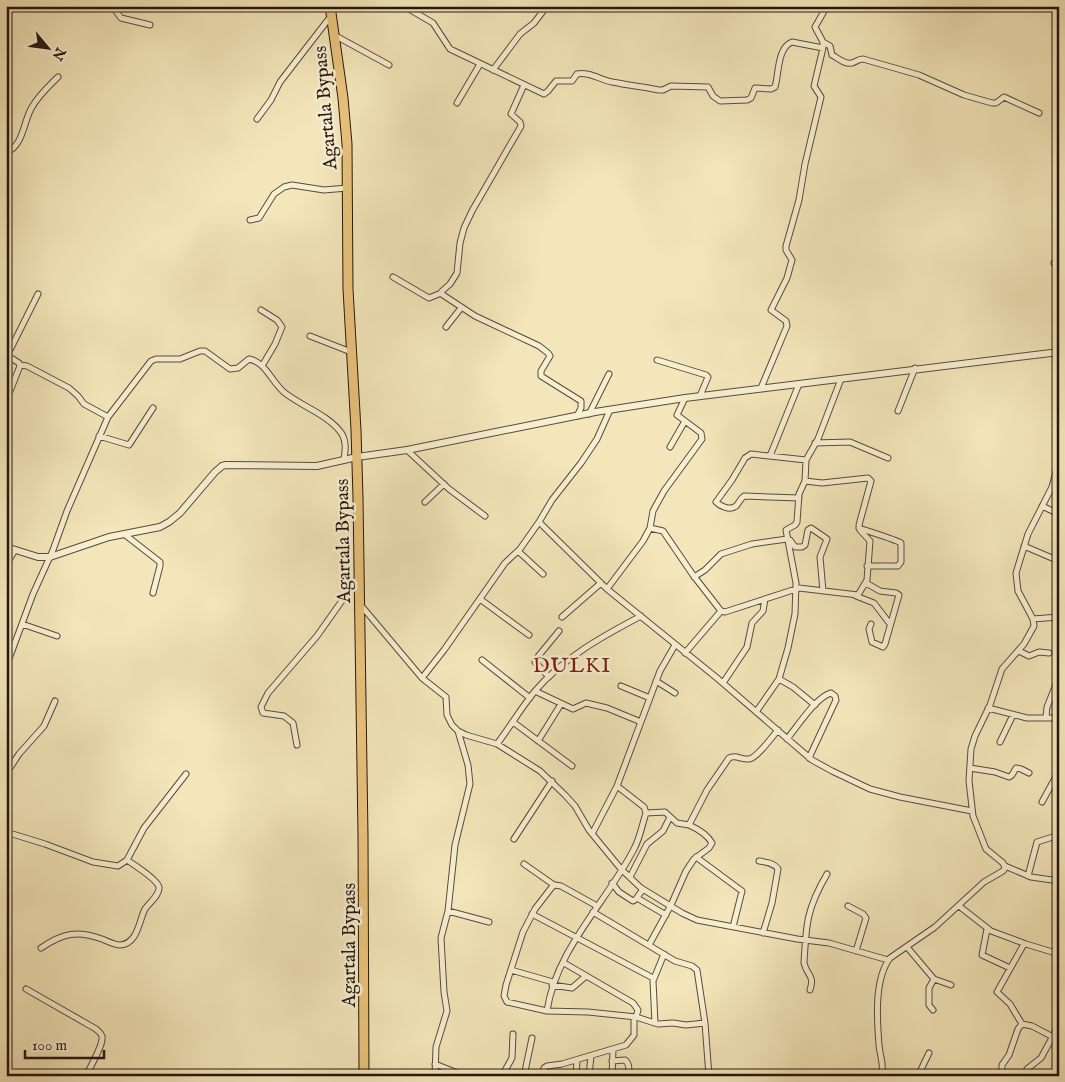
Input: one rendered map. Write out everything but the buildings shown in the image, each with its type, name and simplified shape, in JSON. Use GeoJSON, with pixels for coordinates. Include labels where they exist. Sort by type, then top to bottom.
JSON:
{"type":"FeatureCollection","features":[{"type":"Feature","properties":{"kind":"highway","name":"Agartala Bypass"},"geometry":{"type":"LineString","coordinates":[[330,11],[347,130],[348,260],[357,457],[363,844],[364,1076]]}},
{"type":"Feature","properties":{"kind":"street"},"geometry":{"type":"LineString","coordinates":[[112,6],[121,18],[150,25]]}},
{"type":"Feature","properties":{"kind":"street"},"geometry":{"type":"LineString","coordinates":[[404,6],[432,23],[450,49],[544,94],[556,80],[572,81],[577,74],[583,73],[613,82],[659,90],[678,86],[708,87],[718,100],[740,101],[750,99],[755,88],[771,89],[775,87],[783,50],[788,43],[792,42],[830,46],[832,55],[846,63],[863,59],[919,75],[964,94],[992,103],[996,103],[1004,97],[1039,113]]}},
{"type":"Feature","properties":{"kind":"street"},"geometry":{"type":"LineString","coordinates":[[494,70],[520,34],[534,23],[547,6]]}},
{"type":"Feature","properties":{"kind":"street"},"geometry":{"type":"LineString","coordinates":[[761,388],[787,326],[786,321],[771,310],[792,260],[786,250],[786,246],[799,200],[805,164],[820,108],[821,95],[814,86],[823,45],[816,30],[816,24],[827,6]]}},
{"type":"Feature","properties":{"kind":"street"},"geometry":{"type":"LineString","coordinates":[[257,118],[330,11]]}},
{"type":"Feature","properties":{"kind":"street"},"geometry":{"type":"LineString","coordinates":[[334,35],[389,64]]}},
{"type":"Feature","properties":{"kind":"street"},"geometry":{"type":"LineString","coordinates":[[456,103],[480,64]]}},
{"type":"Feature","properties":{"kind":"street"},"geometry":{"type":"LineString","coordinates":[[6,153],[17,147],[31,109],[38,98],[58,77]]}},
{"type":"Feature","properties":{"kind":"street"},"geometry":{"type":"LineString","coordinates":[[393,277],[428,298],[441,293],[450,284],[457,273],[460,243],[472,210],[521,126],[520,122],[511,114],[524,85]]}},
{"type":"Feature","properties":{"kind":"street"},"geometry":{"type":"LineString","coordinates":[[250,220],[258,218],[274,194],[284,186],[292,185],[324,190],[347,188]]}},
{"type":"Feature","properties":{"kind":"street"},"geometry":{"type":"LineString","coordinates":[[441,293],[461,308],[539,346],[548,353],[550,356],[541,370],[541,376],[581,401],[581,408],[577,416]]}},
{"type":"Feature","properties":{"kind":"street"},"geometry":{"type":"LineString","coordinates":[[38,294],[8,356],[20,365],[27,366],[69,388],[84,404],[108,417]]}},
{"type":"Feature","properties":{"kind":"street"},"geometry":{"type":"LineString","coordinates":[[446,327],[461,308]]}},
{"type":"Feature","properties":{"kind":"street"},"geometry":{"type":"LineString","coordinates":[[261,310],[278,320],[282,326],[275,344],[262,366]]}},
{"type":"Feature","properties":{"kind":"street"},"geometry":{"type":"LineString","coordinates":[[310,336],[351,352]]}},
{"type":"Feature","properties":{"kind":"street"},"geometry":{"type":"LineString","coordinates":[[6,667],[67,511],[108,417],[151,361],[156,359],[180,359],[200,351],[205,351],[230,368],[238,368],[249,359],[253,360],[262,366],[284,392],[338,429],[345,440],[344,460]]}},
{"type":"Feature","properties":{"kind":"street"},"geometry":{"type":"LineString","coordinates":[[6,547],[38,557],[50,557],[109,537],[148,531],[169,522],[180,513],[222,466],[316,466],[577,416],[685,398],[916,368],[1059,352]]}},
{"type":"Feature","properties":{"kind":"street"},"geometry":{"type":"LineString","coordinates":[[657,360],[706,375],[708,377],[707,382],[700,396]]}},
{"type":"Feature","properties":{"kind":"street"},"geometry":{"type":"LineString","coordinates":[[6,401],[20,365]]}},
{"type":"Feature","properties":{"kind":"street"},"geometry":{"type":"LineString","coordinates":[[898,411],[916,368]]}},
{"type":"Feature","properties":{"kind":"street"},"geometry":{"type":"LineString","coordinates":[[589,414],[609,374]]}},
{"type":"Feature","properties":{"kind":"street"},"geometry":{"type":"LineString","coordinates":[[756,712],[779,679],[789,643],[794,614],[796,589],[786,530],[795,525],[799,498],[805,481],[806,460],[816,443],[841,379]]}},
{"type":"Feature","properties":{"kind":"street"},"geometry":{"type":"LineString","coordinates":[[770,456],[799,384]]}},
{"type":"Feature","properties":{"kind":"street"},"geometry":{"type":"LineString","coordinates":[[607,588],[643,541],[650,528],[653,511],[664,491],[702,439],[701,433],[677,415],[685,398]]}},
{"type":"Feature","properties":{"kind":"street"},"geometry":{"type":"LineString","coordinates":[[99,436],[129,445],[153,408]]}},
{"type":"Feature","properties":{"kind":"street"},"geometry":{"type":"LineString","coordinates":[[422,678],[505,563],[518,551],[552,500],[581,463],[592,447],[610,410]]}},
{"type":"Feature","properties":{"kind":"street"},"geometry":{"type":"LineString","coordinates":[[670,447],[685,421]]}},
{"type":"Feature","properties":{"kind":"street"},"geometry":{"type":"LineString","coordinates":[[816,443],[850,442],[888,458]]}},
{"type":"Feature","properties":{"kind":"street"},"geometry":{"type":"LineString","coordinates":[[1059,442],[1056,472],[1052,486],[1024,546],[1017,568],[1017,586],[1033,618],[1034,626],[1019,651],[1002,670],[988,708],[972,741],[969,781],[972,811],[986,849],[1005,866],[1036,879],[1059,881]]}},
{"type":"Feature","properties":{"kind":"street"},"geometry":{"type":"LineString","coordinates":[[407,450],[444,484],[485,516]]}},
{"type":"Feature","properties":{"kind":"street"},"geometry":{"type":"LineString","coordinates":[[799,498],[744,496],[732,508],[716,504],[716,500],[750,454],[806,460]]}},
{"type":"Feature","properties":{"kind":"street"},"geometry":{"type":"LineString","coordinates":[[805,481],[822,483],[870,479],[871,483],[859,528]]}},
{"type":"Feature","properties":{"kind":"street"},"geometry":{"type":"LineString","coordinates":[[424,502],[444,484]]}},
{"type":"Feature","properties":{"kind":"street"},"geometry":{"type":"LineString","coordinates":[[1052,486],[1059,491]]}},
{"type":"Feature","properties":{"kind":"street"},"geometry":{"type":"LineString","coordinates":[[1042,506],[1059,514]]}},
{"type":"Feature","properties":{"kind":"street"},"geometry":{"type":"LineString","coordinates":[[538,522],[601,583],[723,683],[809,758],[870,789],[972,811]]}},
{"type":"Feature","properties":{"kind":"street"},"geometry":{"type":"LineString","coordinates":[[650,528],[663,531],[694,577],[721,611],[725,612],[796,589],[823,591],[856,596],[874,603],[890,624]]}},
{"type":"Feature","properties":{"kind":"street"},"geometry":{"type":"LineString","coordinates":[[856,596],[860,594],[866,583],[870,541],[859,528]]}},
{"type":"Feature","properties":{"kind":"street"},"geometry":{"type":"LineString","coordinates":[[859,528],[883,537],[898,540],[901,543],[901,562],[898,566],[868,566]]}},
{"type":"Feature","properties":{"kind":"street"},"geometry":{"type":"LineString","coordinates":[[694,577],[705,570],[721,554],[752,544],[787,539],[790,540],[793,546],[798,548],[805,545],[809,529],[813,529],[826,537],[827,542],[820,561],[823,591]]}},
{"type":"Feature","properties":{"kind":"street"},"geometry":{"type":"LineString","coordinates":[[124,534],[160,562],[153,593]]}},
{"type":"Feature","properties":{"kind":"street"},"geometry":{"type":"LineString","coordinates":[[1024,546],[1059,561]]}},
{"type":"Feature","properties":{"kind":"street"},"geometry":{"type":"LineString","coordinates":[[6,565],[14,550]]}},
{"type":"Feature","properties":{"kind":"street"},"geometry":{"type":"LineString","coordinates":[[518,551],[543,574]]}},
{"type":"Feature","properties":{"kind":"street"},"geometry":{"type":"LineString","coordinates":[[297,745],[292,723],[284,716],[263,713],[261,707],[268,693],[317,636],[359,578]]}},
{"type":"Feature","properties":{"kind":"street"},"geometry":{"type":"LineString","coordinates":[[562,618],[601,583]]}},
{"type":"Feature","properties":{"kind":"street"},"geometry":{"type":"LineString","coordinates":[[866,583],[880,590],[896,593],[899,596],[883,647],[872,642],[869,629],[871,624]]}},
{"type":"Feature","properties":{"kind":"street"},"geometry":{"type":"LineString","coordinates":[[480,599],[529,635]]}},
{"type":"Feature","properties":{"kind":"street"},"geometry":{"type":"LineString","coordinates":[[723,683],[748,647],[752,623],[762,613],[765,599]]}},
{"type":"Feature","properties":{"kind":"street"},"geometry":{"type":"LineString","coordinates":[[359,602],[422,678],[446,696],[448,720],[458,731],[468,765],[470,784],[454,846],[448,911],[441,943],[447,1014],[436,1047],[435,1076]]}},
{"type":"Feature","properties":{"kind":"street"},"geometry":{"type":"LineString","coordinates":[[685,653],[721,611]]}},
{"type":"Feature","properties":{"kind":"street"},"geometry":{"type":"LineString","coordinates":[[497,744],[535,691],[549,677],[588,646],[641,616]]}},
{"type":"Feature","properties":{"kind":"street"},"geometry":{"type":"LineString","coordinates":[[1033,618],[1059,616]]}},
{"type":"Feature","properties":{"kind":"street"},"geometry":{"type":"LineString","coordinates":[[22,624],[57,636]]}},
{"type":"Feature","properties":{"kind":"street"},"geometry":{"type":"LineString","coordinates":[[549,677],[534,662],[559,631]]}},
{"type":"Feature","properties":{"kind":"street"},"geometry":{"type":"LineString","coordinates":[[592,834],[617,786],[656,681],[675,645]]}},
{"type":"Feature","properties":{"kind":"street"},"geometry":{"type":"LineString","coordinates":[[1019,651],[1032,656],[1037,652],[1049,653]]}},
{"type":"Feature","properties":{"kind":"street"},"geometry":{"type":"LineString","coordinates":[[482,660],[530,698]]}},
{"type":"Feature","properties":{"kind":"street"},"geometry":{"type":"LineString","coordinates":[[1046,717],[1047,707],[1059,677]]}},
{"type":"Feature","properties":{"kind":"street"},"geometry":{"type":"LineString","coordinates":[[779,679],[793,687],[815,705]]}},
{"type":"Feature","properties":{"kind":"street"},"geometry":{"type":"LineString","coordinates":[[656,681],[675,693]]}},
{"type":"Feature","properties":{"kind":"street"},"geometry":{"type":"LineString","coordinates":[[621,686],[650,698]]}},
{"type":"Feature","properties":{"kind":"street"},"geometry":{"type":"LineString","coordinates":[[535,691],[573,709],[586,704],[592,705],[606,708],[641,722]]}},
{"type":"Feature","properties":{"kind":"street"},"geometry":{"type":"LineString","coordinates":[[787,739],[815,705],[828,694],[834,694],[836,697],[809,758]]}},
{"type":"Feature","properties":{"kind":"street"},"geometry":{"type":"LineString","coordinates":[[6,774],[44,726],[56,701]]}},
{"type":"Feature","properties":{"kind":"street"},"geometry":{"type":"LineString","coordinates":[[538,741],[561,704]]}},
{"type":"Feature","properties":{"kind":"street"},"geometry":{"type":"LineString","coordinates":[[988,708],[1027,718],[1059,718]]}},
{"type":"Feature","properties":{"kind":"street"},"geometry":{"type":"LineString","coordinates":[[1000,742],[1013,715]]}},
{"type":"Feature","properties":{"kind":"street"},"geometry":{"type":"LineString","coordinates":[[513,722],[572,766]]}},
{"type":"Feature","properties":{"kind":"street"},"geometry":{"type":"LineString","coordinates":[[689,825],[707,790],[729,758],[734,756],[747,759],[754,758],[778,730]]}},
{"type":"Feature","properties":{"kind":"street"},"geometry":{"type":"LineString","coordinates":[[458,731],[497,744],[540,771],[575,806],[592,834],[621,869],[644,889],[682,913],[697,920],[829,943],[888,960]]}},
{"type":"Feature","properties":{"kind":"street"},"geometry":{"type":"LineString","coordinates":[[970,768],[995,772],[1009,777],[1016,768],[1029,773]]}},
{"type":"Feature","properties":{"kind":"street"},"geometry":{"type":"LineString","coordinates":[[6,832],[45,844],[72,855],[110,866],[118,866],[127,860],[144,828],[186,774]]}},
{"type":"Feature","properties":{"kind":"street"},"geometry":{"type":"LineString","coordinates":[[1042,802],[1058,775]]}},
{"type":"Feature","properties":{"kind":"street"},"geometry":{"type":"LineString","coordinates":[[514,838],[552,781]]}},
{"type":"Feature","properties":{"kind":"street"},"geometry":{"type":"LineString","coordinates":[[547,1011],[553,984],[577,937],[634,849],[646,813],[644,807],[617,786]]}},
{"type":"Feature","properties":{"kind":"street"},"geometry":{"type":"LineString","coordinates":[[646,813],[665,812],[678,823],[689,825],[701,832],[712,843],[709,848],[696,857],[686,871],[671,905],[649,945]]}},
{"type":"Feature","properties":{"kind":"street"},"geometry":{"type":"LineString","coordinates":[[630,877],[647,844],[663,831],[670,818]]}},
{"type":"Feature","properties":{"kind":"street"},"geometry":{"type":"LineString","coordinates":[[1028,876],[1037,842],[1059,834]]}},
{"type":"Feature","properties":{"kind":"street"},"geometry":{"type":"LineString","coordinates":[[696,857],[742,891],[733,927]]}},
{"type":"Feature","properties":{"kind":"street"},"geometry":{"type":"LineString","coordinates":[[41,948],[55,938],[72,934],[95,936],[120,945],[130,940],[138,931],[144,911],[158,893],[159,888],[158,884],[149,876],[127,860]]}},
{"type":"Feature","properties":{"kind":"street"},"geometry":{"type":"LineString","coordinates":[[759,861],[768,862],[778,869],[772,903],[763,933]]}},
{"type":"Feature","properties":{"kind":"street"},"geometry":{"type":"LineString","coordinates":[[524,864],[554,885],[570,891],[597,906]]}},
{"type":"Feature","properties":{"kind":"street"},"geometry":{"type":"LineString","coordinates":[[882,1076],[883,1062],[879,1046],[878,1008],[880,978],[888,960],[935,927],[984,882],[1004,870],[1005,866]]}},
{"type":"Feature","properties":{"kind":"street"},"geometry":{"type":"LineString","coordinates":[[810,990],[812,982],[804,963],[808,915],[816,892],[827,874]]}},
{"type":"Feature","properties":{"kind":"street"},"geometry":{"type":"LineString","coordinates":[[612,883],[619,892],[634,901],[644,889]]}},
{"type":"Feature","properties":{"kind":"street"},"geometry":{"type":"LineString","coordinates":[[554,885],[532,914],[523,932],[504,996],[507,1002],[547,1011],[588,1012],[635,1017],[655,1023],[686,1025],[705,1023]]}},
{"type":"Feature","properties":{"kind":"street"},"geometry":{"type":"LineString","coordinates":[[637,898],[666,914]]}},
{"type":"Feature","properties":{"kind":"street"},"geometry":{"type":"LineString","coordinates":[[848,906],[864,914],[866,918],[856,951]]}},
{"type":"Feature","properties":{"kind":"street"},"geometry":{"type":"LineString","coordinates":[[959,906],[987,929],[1024,944],[1059,954]]}},
{"type":"Feature","properties":{"kind":"street"},"geometry":{"type":"LineString","coordinates":[[448,911],[489,922]]}},
{"type":"Feature","properties":{"kind":"street"},"geometry":{"type":"LineString","coordinates":[[593,912],[675,961],[692,966],[697,970],[705,1023],[709,1076]]}},
{"type":"Feature","properties":{"kind":"street"},"geometry":{"type":"LineString","coordinates":[[532,914],[641,973],[654,978]]}},
{"type":"Feature","properties":{"kind":"street"},"geometry":{"type":"LineString","coordinates":[[987,929],[982,955],[1010,968]]}},
{"type":"Feature","properties":{"kind":"street"},"geometry":{"type":"LineString","coordinates":[[1024,944],[997,992],[1010,1004],[1022,1024],[1032,1026],[1054,1037]]}},
{"type":"Feature","properties":{"kind":"street"},"geometry":{"type":"LineString","coordinates":[[907,947],[934,979],[951,985]]}},
{"type":"Feature","properties":{"kind":"street"},"geometry":{"type":"LineString","coordinates":[[655,1023],[654,978],[664,954]]}},
{"type":"Feature","properties":{"kind":"street"},"geometry":{"type":"LineString","coordinates":[[542,1076],[546,1066],[562,1064],[626,1045],[635,1033],[635,1017],[638,1010],[633,1002],[564,963]]}},
{"type":"Feature","properties":{"kind":"street"},"geometry":{"type":"LineString","coordinates":[[511,970],[553,984],[572,988],[586,976]]}},
{"type":"Feature","properties":{"kind":"street"},"geometry":{"type":"LineString","coordinates":[[932,1010],[928,1003],[929,988],[934,979]]}},
{"type":"Feature","properties":{"kind":"street"},"geometry":{"type":"LineString","coordinates":[[26,990],[96,1029],[101,1034],[101,1046],[86,1076]]}},
{"type":"Feature","properties":{"kind":"street"},"geometry":{"type":"LineString","coordinates":[[1006,1076],[1002,1072],[1002,1065],[1009,1055],[1018,1028],[1022,1024]]}},
{"type":"Feature","properties":{"kind":"street"},"geometry":{"type":"LineString","coordinates":[[1033,1076],[1027,1069],[1039,1060],[1054,1037],[1059,1025]]}},
{"type":"Feature","properties":{"kind":"street"},"geometry":{"type":"LineString","coordinates":[[502,1076],[512,1058],[513,1034]]}},
{"type":"Feature","properties":{"kind":"street"},"geometry":{"type":"LineString","coordinates":[[524,1076],[532,1038]]}},
{"type":"Feature","properties":{"kind":"street"},"geometry":{"type":"LineString","coordinates":[[612,1076],[613,1049]]}},
{"type":"Feature","properties":{"kind":"street"},"geometry":{"type":"LineString","coordinates":[[918,1076],[930,1053]]}},
{"type":"Feature","properties":{"kind":"street"},"geometry":{"type":"LineString","coordinates":[[589,1076],[591,1056]]}},
{"type":"Feature","properties":{"kind":"street"},"geometry":{"type":"LineString","coordinates":[[576,1076],[577,1060]]}},
{"type":"Feature","properties":{"kind":"street"},"geometry":{"type":"LineString","coordinates":[[612,1061],[625,1060],[629,1064],[628,1076]]}},
{"type":"Feature","properties":{"kind":"street"},"geometry":{"type":"LineString","coordinates":[[435,1064],[465,1076]]}},
{"type":"Feature","properties":{"kind":"district","name":"DULKI"},"geometry":{"type":"Point","coordinates":[572,665]}}]}
